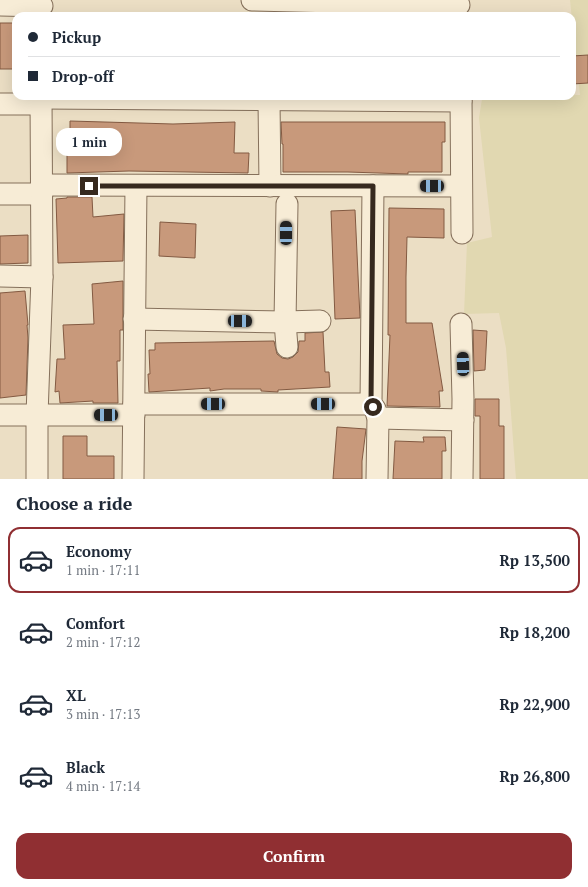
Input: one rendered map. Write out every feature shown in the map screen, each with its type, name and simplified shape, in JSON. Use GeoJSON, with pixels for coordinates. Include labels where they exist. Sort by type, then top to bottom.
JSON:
{"type":"FeatureCollection","features":[{"type":"Feature","properties":{"kind":"street"},"geometry":{"type":"LineString","coordinates":[[252,0],[459,7]]}},
{"type":"Feature","properties":{"kind":"street"},"geometry":{"type":"LineString","coordinates":[[0,5],[42,7]]}},
{"type":"Feature","properties":{"kind":"street"},"geometry":{"type":"LineString","coordinates":[[0,104],[33,100]]}},
{"type":"Feature","properties":{"kind":"street"},"geometry":{"type":"LineString","coordinates":[[38,479],[37,415],[42,277],[41,100]]}},
{"type":"Feature","properties":{"kind":"street"},"geometry":{"type":"LineString","coordinates":[[262,100],[270,186]]}},
{"type":"Feature","properties":{"kind":"street"},"geometry":{"type":"LineString","coordinates":[[461,100],[462,233]]}},
{"type":"Feature","properties":{"kind":"street"},"geometry":{"type":"LineString","coordinates":[[0,194],[42,190],[136,186],[461,186]]}},
{"type":"Feature","properties":{"kind":"street"},"geometry":{"type":"LineString","coordinates":[[133,479],[136,186]]}},
{"type":"Feature","properties":{"kind":"street"},"geometry":{"type":"LineString","coordinates":[[373,186],[374,411],[377,479]]}},
{"type":"Feature","properties":{"kind":"street"},"geometry":{"type":"LineString","coordinates":[[287,204],[287,347]]}},
{"type":"Feature","properties":{"kind":"street"},"geometry":{"type":"LineString","coordinates":[[0,276],[42,277]]}},
{"type":"Feature","properties":{"kind":"street"},"geometry":{"type":"LineString","coordinates":[[134,319],[286,322],[320,321]]}},
{"type":"Feature","properties":{"kind":"street"},"geometry":{"type":"LineString","coordinates":[[461,324],[463,384],[462,479]]}},
{"type":"Feature","properties":{"kind":"street"},"geometry":{"type":"LineString","coordinates":[[0,415],[37,415],[134,410],[374,411],[463,420]]}},
{"type":"Feature","properties":{"kind":"shaded area"},"geometry":{"type":"Polygon","coordinates":[[[570,0],[588,0],[588,479],[516,479],[506,348],[499,313],[464,314],[467,243],[492,237],[479,118],[482,100],[576,100],[576,95],[580,95],[576,57],[576,12],[571,12],[570,0]]]}},
{"type":"Feature","properties":{"kind":"building"},"geometry":{"type":"Polygon","coordinates":[[[0,23],[12,23],[12,69],[0,69],[0,23]]]}},
{"type":"Feature","properties":{"kind":"building"},"geometry":{"type":"Polygon","coordinates":[[[588,55],[588,83],[576,84],[576,56],[588,55]]]}},
{"type":"Feature","properties":{"kind":"building"},"geometry":{"type":"Polygon","coordinates":[[[70,121],[173,124],[235,122],[234,153],[249,153],[248,173],[129,171],[67,173],[67,152],[70,152],[70,121]]]}},
{"type":"Feature","properties":{"kind":"building"},"geometry":{"type":"Polygon","coordinates":[[[281,122],[445,122],[445,142],[442,142],[442,172],[408,172],[408,174],[283,172],[281,122]]]}},
{"type":"Feature","properties":{"kind":"building"},"geometry":{"type":"Polygon","coordinates":[[[67,197],[92,197],[93,217],[124,214],[123,261],[58,263],[56,199],[67,197]]]}},
{"type":"Feature","properties":{"kind":"building"},"geometry":{"type":"Polygon","coordinates":[[[389,208],[444,209],[444,238],[407,237],[406,277],[406,323],[432,323],[443,391],[439,391],[440,407],[387,406],[390,335],[388,335],[389,208]]]}},
{"type":"Feature","properties":{"kind":"building"},"geometry":{"type":"Polygon","coordinates":[[[355,210],[360,318],[335,319],[331,211],[355,210]]]}},
{"type":"Feature","properties":{"kind":"building"},"geometry":{"type":"Polygon","coordinates":[[[160,222],[196,224],[195,258],[159,256],[160,222]]]}},
{"type":"Feature","properties":{"kind":"building"},"geometry":{"type":"Polygon","coordinates":[[[28,235],[28,263],[0,264],[0,236],[28,235]]]}},
{"type":"Feature","properties":{"kind":"building"},"geometry":{"type":"Polygon","coordinates":[[[123,281],[123,330],[120,330],[120,361],[117,361],[118,403],[93,403],[93,401],[60,403],[59,391],[55,392],[57,359],[65,359],[63,325],[94,324],[92,284],[123,281]]]}},
{"type":"Feature","properties":{"kind":"building"},"geometry":{"type":"Polygon","coordinates":[[[25,291],[28,325],[26,395],[0,398],[0,293],[25,291]]]}},
{"type":"Feature","properties":{"kind":"building"},"geometry":{"type":"Polygon","coordinates":[[[473,330],[487,331],[485,370],[474,371],[473,330]]]}},
{"type":"Feature","properties":{"kind":"building"},"geometry":{"type":"Polygon","coordinates":[[[323,332],[325,372],[329,372],[330,387],[278,390],[278,392],[261,391],[261,389],[224,389],[210,391],[210,388],[149,392],[149,350],[155,350],[155,343],[274,341],[277,354],[282,358],[288,359],[293,357],[298,352],[299,341],[305,341],[305,333],[323,332]]]}},
{"type":"Feature","properties":{"kind":"building"},"geometry":{"type":"Polygon","coordinates":[[[475,399],[499,399],[499,426],[504,426],[504,479],[480,479],[480,416],[475,416],[475,399]]]}},
{"type":"Feature","properties":{"kind":"building"},"geometry":{"type":"Polygon","coordinates":[[[337,427],[366,429],[362,461],[362,479],[333,479],[337,427]]]}},
{"type":"Feature","properties":{"kind":"building"},"geometry":{"type":"Polygon","coordinates":[[[63,436],[87,436],[87,456],[114,456],[114,479],[63,479],[63,436]]]}},
{"type":"Feature","properties":{"kind":"building"},"geometry":{"type":"Polygon","coordinates":[[[423,437],[445,437],[446,451],[442,451],[442,479],[393,479],[395,441],[424,442],[423,437]]]}},
{"type":"Feature","properties":{"kind":"route"},"geometry":{"type":"LineString","coordinates":[[89,186],[373,186],[371,404],[373,407]]}}]}
